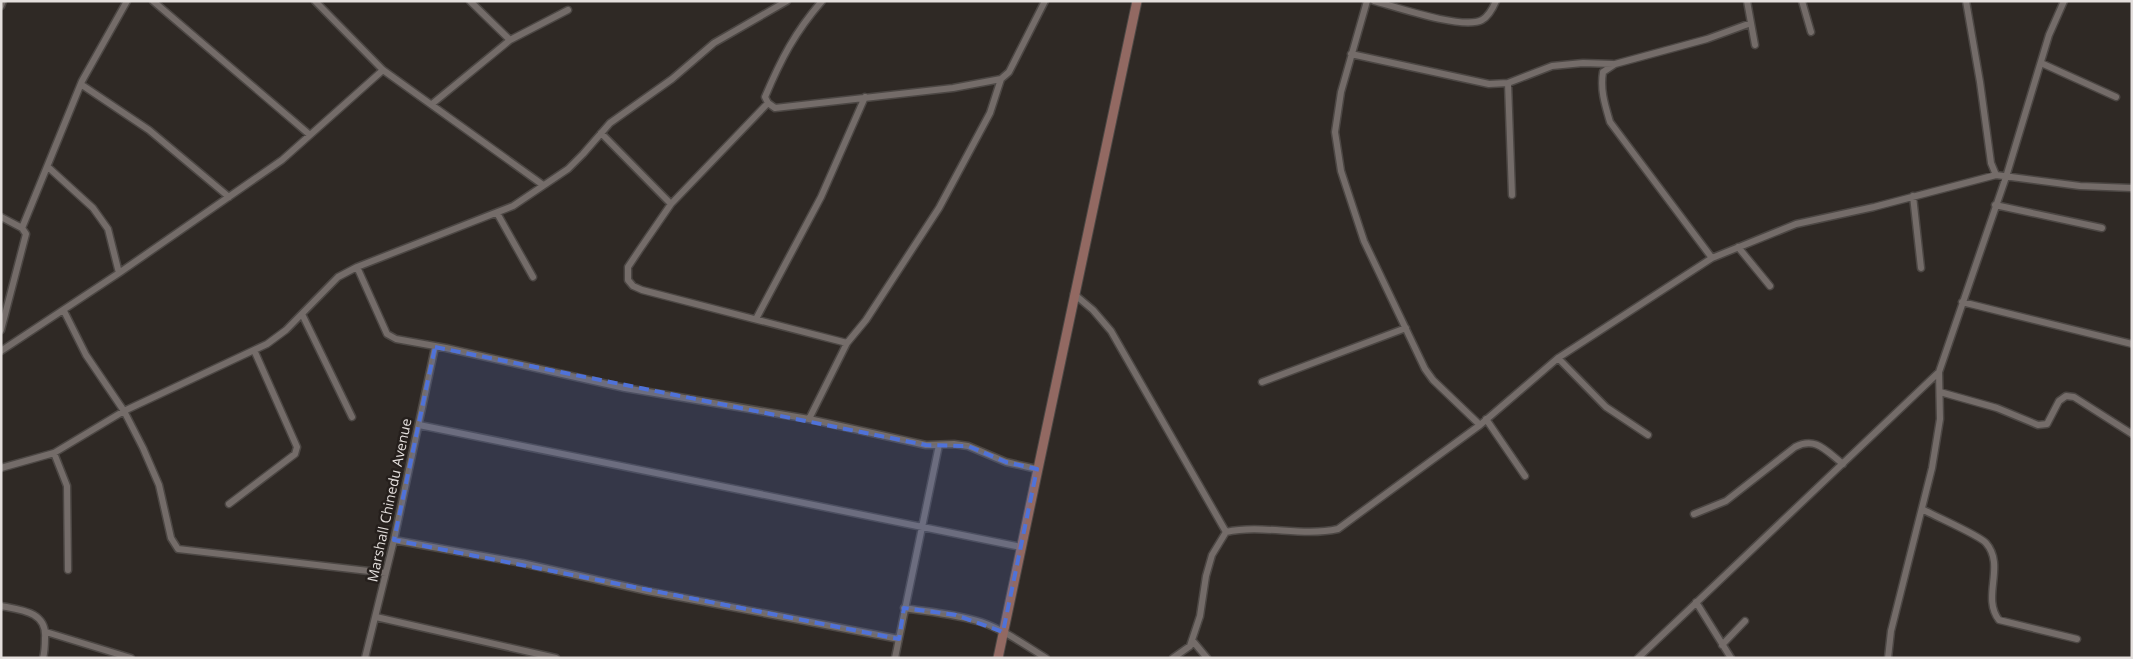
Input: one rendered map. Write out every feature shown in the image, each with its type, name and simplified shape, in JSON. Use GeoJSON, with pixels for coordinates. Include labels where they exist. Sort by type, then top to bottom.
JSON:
{"type":"FeatureCollection","features":[{"type":"Feature","properties":{"kind":"main road"},"geometry":{"type":"LineString","coordinates":[[998,658],[1137,1]]}},
{"type":"Feature","properties":{"kind":"street"},"geometry":{"type":"LineString","coordinates":[[1,6],[3,1]]}},
{"type":"Feature","properties":{"kind":"street"},"geometry":{"type":"LineString","coordinates":[[22,228],[82,82],[127,1]]}},
{"type":"Feature","properties":{"kind":"street"},"geometry":{"type":"LineString","coordinates":[[153,1],[310,135]]}},
{"type":"Feature","properties":{"kind":"street"},"geometry":{"type":"LineString","coordinates":[[314,1],[383,70],[542,186]]}},
{"type":"Feature","properties":{"kind":"street"},"geometry":{"type":"LineString","coordinates":[[470,1],[510,40]]}},
{"type":"Feature","properties":{"kind":"street"},"geometry":{"type":"LineString","coordinates":[[1,468],[54,453],[124,411],[267,344],[286,330],[338,277],[357,267],[513,206],[568,169],[610,122],[672,78],[714,43],[787,1]]}},
{"type":"Feature","properties":{"kind":"street"},"geometry":{"type":"LineString","coordinates":[[822,1],[796,33],[765,97],[768,104],[774,108],[953,88],[1001,79],[1009,72],[1045,1]]}},
{"type":"Feature","properties":{"kind":"street"},"geometry":{"type":"LineString","coordinates":[[1367,1],[1341,92],[1336,132],[1341,171],[1364,241],[1425,369],[1433,380],[1480,425]]}},
{"type":"Feature","properties":{"kind":"street"},"geometry":{"type":"LineString","coordinates":[[1374,1],[1430,17],[1469,23],[1482,20],[1492,10],[1496,1]]}},
{"type":"Feature","properties":{"kind":"street"},"geometry":{"type":"LineString","coordinates":[[1747,1],[1755,44]]}},
{"type":"Feature","properties":{"kind":"street"},"geometry":{"type":"LineString","coordinates":[[1802,1],[1811,32]]}},
{"type":"Feature","properties":{"kind":"street"},"geometry":{"type":"LineString","coordinates":[[1966,1],[1991,163],[1996,175]]}},
{"type":"Feature","properties":{"kind":"street"},"geometry":{"type":"LineString","coordinates":[[1888,658],[1891,631],[1922,509],[1936,443],[1940,419],[1939,372],[2006,177],[2049,35],[2064,1]]}},
{"type":"Feature","properties":{"kind":"street"},"geometry":{"type":"LineString","coordinates":[[432,104],[510,40],[568,10]]}},
{"type":"Feature","properties":{"kind":"street"},"geometry":{"type":"LineString","coordinates":[[1351,54],[1489,84],[1508,83],[1552,66],[1583,63],[1614,64],[1707,39],[1751,23]]}},
{"type":"Feature","properties":{"kind":"street"},"geometry":{"type":"LineString","coordinates":[[2041,63],[2116,97]]}},
{"type":"Feature","properties":{"kind":"street"},"geometry":{"type":"LineString","coordinates":[[1614,64],[1603,72],[1601,84],[1604,104],[1610,122],[1712,258]]}},
{"type":"Feature","properties":{"kind":"street"},"geometry":{"type":"LineString","coordinates":[[1,351],[64,311],[282,160],[383,70]]}},
{"type":"Feature","properties":{"kind":"street"},"geometry":{"type":"LineString","coordinates":[[809,419],[847,343],[866,320],[939,208],[990,113],[1001,79]]}},
{"type":"Feature","properties":{"kind":"street"},"geometry":{"type":"LineString","coordinates":[[1508,83],[1512,195]]}},
{"type":"Feature","properties":{"kind":"street"},"geometry":{"type":"LineString","coordinates":[[82,85],[149,130],[229,197]]}},
{"type":"Feature","properties":{"kind":"street"},"geometry":{"type":"LineString","coordinates":[[756,320],[821,197],[865,97]]}},
{"type":"Feature","properties":{"kind":"street"},"geometry":{"type":"LineString","coordinates":[[768,104],[671,204],[628,267],[628,280],[633,286],[642,290],[847,343]]}},
{"type":"Feature","properties":{"kind":"street"},"geometry":{"type":"LineString","coordinates":[[601,133],[671,204]]}},
{"type":"Feature","properties":{"kind":"street"},"geometry":{"type":"LineString","coordinates":[[48,167],[93,208],[108,229],[119,273]]}},
{"type":"Feature","properties":{"kind":"street"},"geometry":{"type":"LineString","coordinates":[[1174,658],[1190,646],[1200,616],[1206,576],[1212,555],[1226,532],[1240,529],[1320,533],[1338,529],[1480,425],[1558,358],[1712,258],[1796,224],[1874,207],[1996,175],[2080,186],[2132,188]]}},
{"type":"Feature","properties":{"kind":"street"},"geometry":{"type":"LineString","coordinates":[[1912,196],[1921,268]]}},
{"type":"Feature","properties":{"kind":"street"},"geometry":{"type":"LineString","coordinates":[[1995,205],[2102,228]]}},
{"type":"Feature","properties":{"kind":"street"},"geometry":{"type":"LineString","coordinates":[[497,213],[533,277]]}},
{"type":"Feature","properties":{"kind":"street"},"geometry":{"type":"LineString","coordinates":[[1,217],[22,228],[26,234],[1,330]]}},
{"type":"Feature","properties":{"kind":"street"},"geometry":{"type":"LineString","coordinates":[[1738,247],[1770,286]]}},
{"type":"Feature","properties":{"kind":"street"},"geometry":{"type":"LineString","coordinates":[[357,267],[387,334],[396,339],[625,388],[809,419],[926,445],[954,444],[968,446],[1006,462],[1037,469]]}},
{"type":"Feature","properties":{"kind":"street"},"geometry":{"type":"LineString","coordinates":[[1074,294],[1093,310],[1111,331],[1226,532]]}},
{"type":"Feature","properties":{"kind":"street"},"geometry":{"type":"LineString","coordinates":[[1962,302],[2132,344]]}},
{"type":"Feature","properties":{"kind":"street"},"geometry":{"type":"LineString","coordinates":[[64,311],[86,355],[124,411],[159,485],[171,538],[178,549],[386,573]]}},
{"type":"Feature","properties":{"kind":"street"},"geometry":{"type":"LineString","coordinates":[[302,314],[352,416]]}},
{"type":"Feature","properties":{"kind":"street"},"geometry":{"type":"LineString","coordinates":[[1262,382],[1406,328]]}},
{"type":"Feature","properties":{"kind":"street","name":"Marshall Chinedu Avenue"},"geometry":{"type":"LineString","coordinates":[[366,658],[394,540],[435,347]]}},
{"type":"Feature","properties":{"kind":"street"},"geometry":{"type":"LineString","coordinates":[[230,504],[295,454],[297,447],[254,350]]}},
{"type":"Feature","properties":{"kind":"street"},"geometry":{"type":"LineString","coordinates":[[1558,358],[1606,407],[1648,435]]}},
{"type":"Feature","properties":{"kind":"street"},"geometry":{"type":"LineString","coordinates":[[1638,658],[1939,372]]}},
{"type":"Feature","properties":{"kind":"street"},"geometry":{"type":"LineString","coordinates":[[1940,392],[1997,408],[2038,425],[2047,424],[2059,401],[2066,396],[2074,397],[2132,434]]}},
{"type":"Feature","properties":{"kind":"street"},"geometry":{"type":"LineString","coordinates":[[1486,419],[1525,476]]}},
{"type":"Feature","properties":{"kind":"street"},"geometry":{"type":"LineString","coordinates":[[418,424],[1021,547]]}},
{"type":"Feature","properties":{"kind":"street"},"geometry":{"type":"LineString","coordinates":[[1694,514],[1726,501],[1794,447],[1803,442],[1814,442],[1843,464]]}},
{"type":"Feature","properties":{"kind":"street"},"geometry":{"type":"LineString","coordinates":[[895,658],[939,445]]}},
{"type":"Feature","properties":{"kind":"street"},"geometry":{"type":"LineString","coordinates":[[54,453],[67,486],[68,570]]}},
{"type":"Feature","properties":{"kind":"street"},"geometry":{"type":"LineString","coordinates":[[1922,509],[1985,542],[1994,554],[1991,604],[1993,612],[1999,620],[2077,639]]}},
{"type":"Feature","properties":{"kind":"street"},"geometry":{"type":"LineString","coordinates":[[394,540],[522,563],[647,591],[899,638]]}},
{"type":"Feature","properties":{"kind":"street"},"geometry":{"type":"LineString","coordinates":[[1696,602],[1731,658]]}},
{"type":"Feature","properties":{"kind":"street"},"geometry":{"type":"LineString","coordinates":[[1,606],[37,616],[44,623],[46,632],[43,658]]}},
{"type":"Feature","properties":{"kind":"street"},"geometry":{"type":"LineString","coordinates":[[904,608],[956,615],[982,622],[1004,632],[1046,658]]}},
{"type":"Feature","properties":{"kind":"street"},"geometry":{"type":"LineString","coordinates":[[376,617],[556,658]]}},
{"type":"Feature","properties":{"kind":"street"},"geometry":{"type":"LineString","coordinates":[[1722,644],[1745,621]]}},
{"type":"Feature","properties":{"kind":"street"},"geometry":{"type":"LineString","coordinates":[[46,632],[131,658]]}},
{"type":"Feature","properties":{"kind":"street"},"geometry":{"type":"LineString","coordinates":[[1192,640],[1207,658]]}},
{"type":"Feature","properties":{"kind":"highlighted area"},"geometry":{"type":"Polygon","coordinates":[[[435,347],[926,445],[968,446],[1006,462],[1037,469],[1003,632],[956,615],[904,608],[899,639],[394,540],[435,347]]]}}]}
